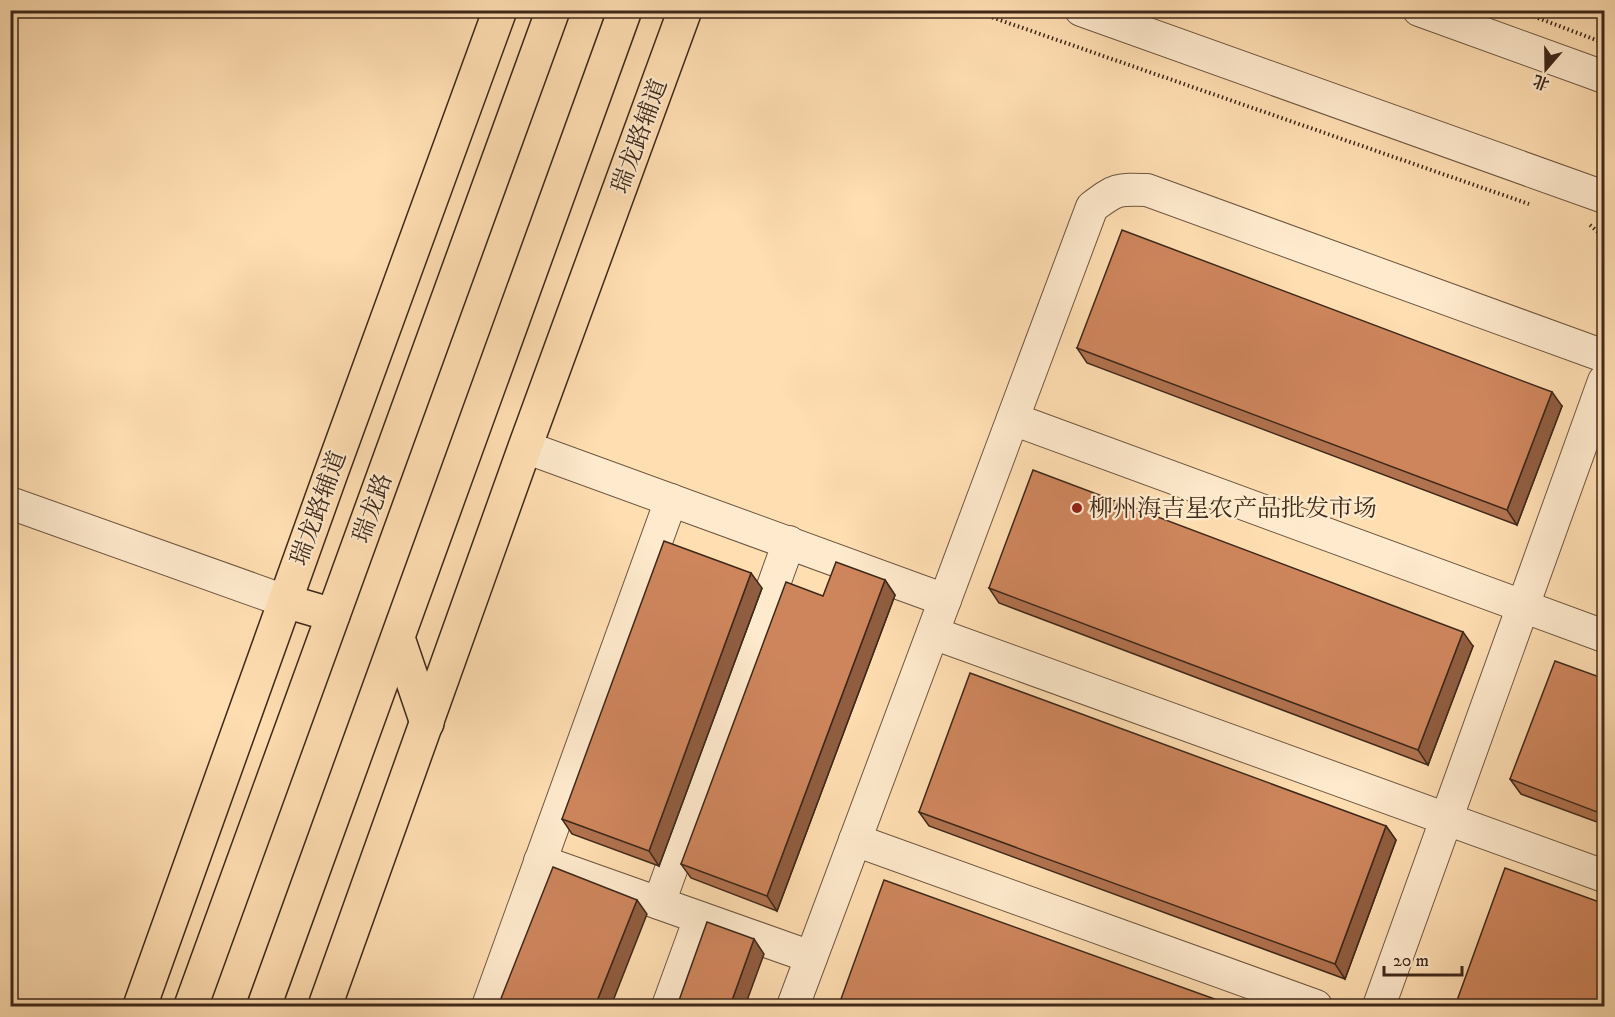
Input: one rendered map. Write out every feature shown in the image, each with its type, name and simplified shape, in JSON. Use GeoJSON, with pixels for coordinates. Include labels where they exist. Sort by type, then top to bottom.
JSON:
{"type":"FeatureCollection","features":[{"type":"Feature","properties":{"kind":"main road","name":"瑞龙路辅道"},"geometry":{"type":"LineString","coordinates":[[140,1006],[500,10]]}},
{"type":"Feature","properties":{"kind":"main road","name":"瑞龙路"},"geometry":{"type":"LineString","coordinates":[[191,1006],[553,10]]}},
{"type":"Feature","properties":{"kind":"main road"},"geometry":{"type":"LineString","coordinates":[[264,1006],[625,10]]}},
{"type":"Feature","properties":{"kind":"main road","name":"瑞龙路辅道"},"geometry":{"type":"LineString","coordinates":[[325,1006],[525,447],[685,10]]}},
{"type":"Feature","properties":{"kind":"main road"},"geometry":{"type":"LineString","coordinates":[[285,601],[333,615]]}},
{"type":"Feature","properties":{"kind":"main road"},"geometry":{"type":"LineString","coordinates":[[398,638],[427,723]]}},
{"type":"Feature","properties":{"kind":"street"},"geometry":{"type":"LineString","coordinates":[[1081,10],[1605,197]]}},
{"type":"Feature","properties":{"kind":"street"},"geometry":{"type":"LineString","coordinates":[[1419,10],[1456,17],[1605,77]]}},
{"type":"Feature","properties":{"kind":"street"},"geometry":{"type":"LineString","coordinates":[[793,1006],[1092,207],[1109,194],[1121,189],[1147,190],[1605,357]]}},
{"type":"Feature","properties":{"kind":"street"},"geometry":{"type":"LineString","coordinates":[[1379,1006],[1605,381]]}},
{"type":"Feature","properties":{"kind":"street"},"geometry":{"type":"LineString","coordinates":[[1013,419],[1605,636]]}},
{"type":"Feature","properties":{"kind":"street"},"geometry":{"type":"LineString","coordinates":[[525,447],[945,600]]}},
{"type":"Feature","properties":{"kind":"street"},"geometry":{"type":"LineString","coordinates":[[488,1006],[671,500]]}},
{"type":"Feature","properties":{"kind":"street"},"geometry":{"type":"LineString","coordinates":[[10,503],[285,601]]}},
{"type":"Feature","properties":{"kind":"street"},"geometry":{"type":"LineString","coordinates":[[659,903],[789,543]]}},
{"type":"Feature","properties":{"kind":"street"},"geometry":{"type":"LineString","coordinates":[[933,633],[1605,876]]}},
{"type":"Feature","properties":{"kind":"street"},"geometry":{"type":"LineString","coordinates":[[855,840],[1316,1006]]}},
{"type":"Feature","properties":{"kind":"street"},"geometry":{"type":"LineString","coordinates":[[540,861],[812,957]]}},
{"type":"Feature","properties":{"kind":"street"},"geometry":{"type":"LineString","coordinates":[[668,1006],[699,918]]}},
{"type":"Feature","properties":{"kind":"path"},"geometry":{"type":"LineString","coordinates":[[971,10],[1530,204]]}},
{"type":"Feature","properties":{"kind":"path"},"geometry":{"type":"LineString","coordinates":[[1517,10],[1605,43]]}},
{"type":"Feature","properties":{"kind":"path"},"geometry":{"type":"LineString","coordinates":[[1582,222],[1593,225],[1605,237]]}},
{"type":"Feature","properties":{"kind":"building"},"geometry":{"type":"Polygon","coordinates":[[[1122,230],[1552,392],[1507,510],[1077,348],[1122,230]]]}},
{"type":"Feature","properties":{"kind":"building"},"geometry":{"type":"Polygon","coordinates":[[[1033,470],[1463,632],[1418,750],[989,588],[1033,470]]]}},
{"type":"Feature","properties":{"kind":"building"},"geometry":{"type":"Polygon","coordinates":[[[1605,529],[1605,544],[1600,542],[1605,529]]]}},
{"type":"Feature","properties":{"kind":"building"},"geometry":{"type":"Polygon","coordinates":[[[664,541],[751,573],[649,851],[562,819],[664,541]]]}},
{"type":"Feature","properties":{"kind":"building"},"geometry":{"type":"Polygon","coordinates":[[[836,562],[885,580],[767,896],[681,864],[786,582],[823,596],[836,562]]]}},
{"type":"Feature","properties":{"kind":"building"},"geometry":{"type":"Polygon","coordinates":[[[1555,661],[1605,679],[1605,815],[1510,779],[1555,661]]]}},
{"type":"Feature","properties":{"kind":"building"},"geometry":{"type":"Polygon","coordinates":[[[970,673],[1386,826],[1335,964],[919,812],[970,673]]]}},
{"type":"Feature","properties":{"kind":"building"},"geometry":{"type":"Polygon","coordinates":[[[553,867],[637,900],[595,1006],[498,1006],[553,867]]]}},
{"type":"Feature","properties":{"kind":"building"},"geometry":{"type":"Polygon","coordinates":[[[1505,868],[1605,904],[1605,1006],[1455,1006],[1505,868]]]}},
{"type":"Feature","properties":{"kind":"building"},"geometry":{"type":"Polygon","coordinates":[[[884,880],[1234,1006],[861,1006],[841,999],[884,880]]]}},
{"type":"Feature","properties":{"kind":"building"},"geometry":{"type":"Polygon","coordinates":[[[707,922],[754,939],[730,1006],[677,1006],[707,922]]]}},
{"type":"Feature","properties":{"kind":"place","name":"柳州海吉星农产品批发市场"},"geometry":{"type":"Point","coordinates":[1077,508]}}]}
